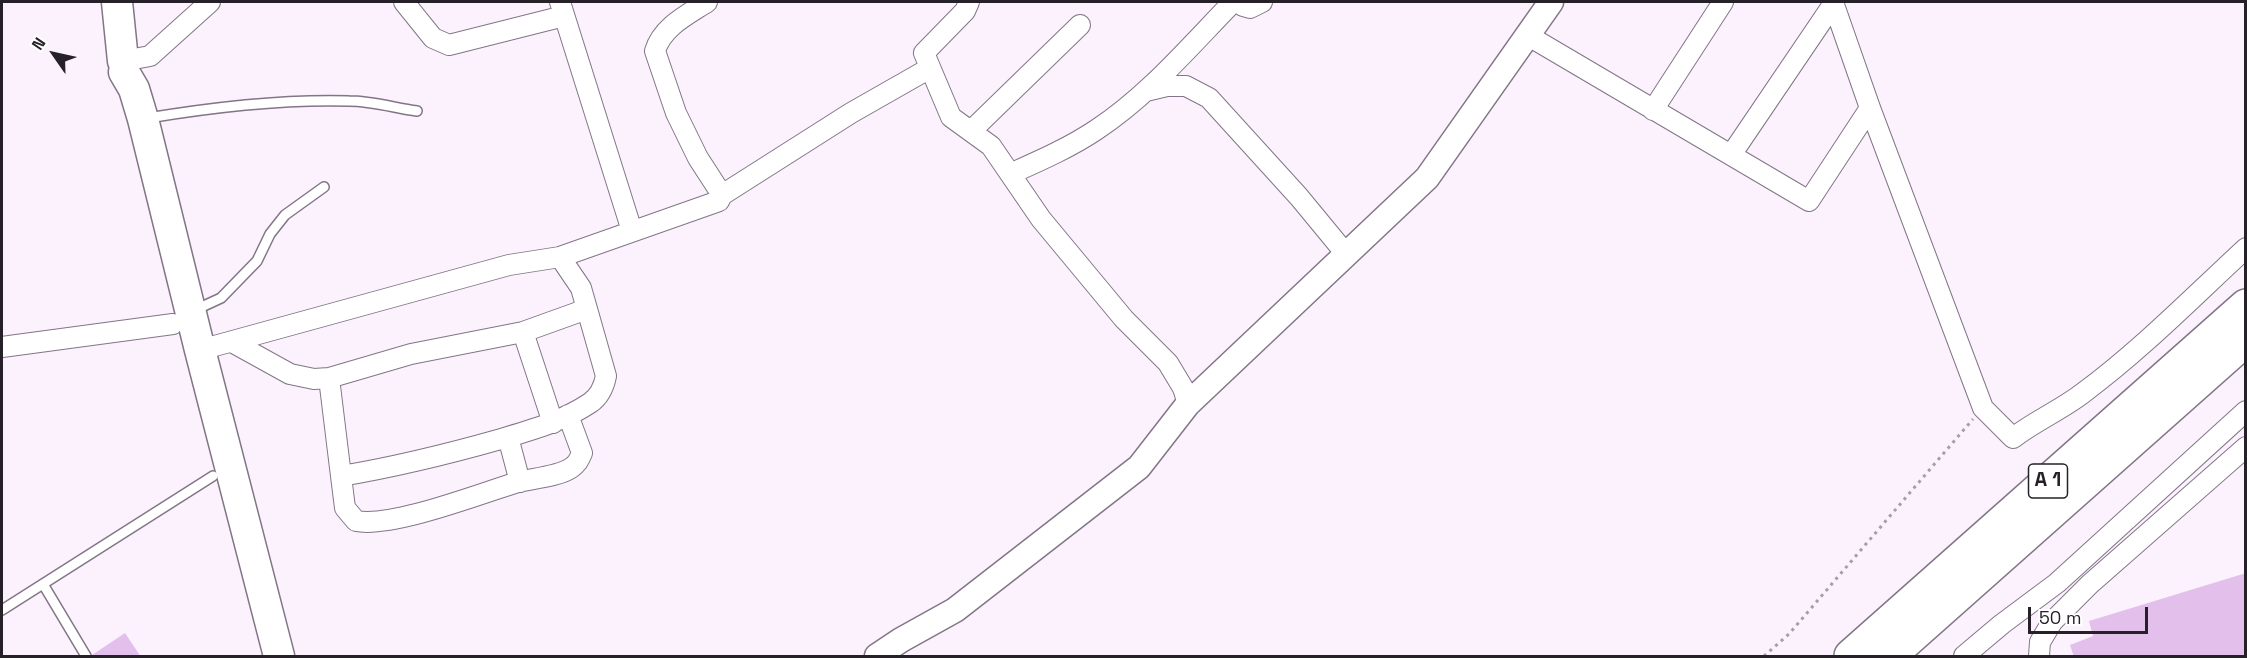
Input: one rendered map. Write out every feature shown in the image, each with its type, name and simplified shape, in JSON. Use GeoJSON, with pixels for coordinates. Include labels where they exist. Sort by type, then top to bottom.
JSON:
{"type":"FeatureCollection","features":[{"type":"Feature","properties":{"kind":"highway","name":"A 1"},"geometry":{"type":"LineString","coordinates":[[1851,657],[2246,306]]}},
{"type":"Feature","properties":{"kind":"highway","name":"A 1"},"geometry":{"type":"LineString","coordinates":[[1889,657],[2246,339]]}},
{"type":"Feature","properties":{"kind":"main road"},"geometry":{"type":"LineString","coordinates":[[117,2],[123,61]]}},
{"type":"Feature","properties":{"kind":"main road"},"geometry":{"type":"LineString","coordinates":[[258,657],[213,476],[182,318],[143,119],[134,89],[124,72],[122,92],[128,137],[182,318],[200,350],[279,657]]}},
{"type":"Feature","properties":{"kind":"street"},"geometry":{"type":"LineString","coordinates":[[123,61],[150,56],[210,2]]}},
{"type":"Feature","properties":{"kind":"street"},"geometry":{"type":"LineString","coordinates":[[404,2],[433,38],[450,45],[562,9],[632,231]]}},
{"type":"Feature","properties":{"kind":"street"},"geometry":{"type":"LineString","coordinates":[[707,2],[671,26],[658,40],[655,51],[676,113],[698,158],[722,195]]}},
{"type":"Feature","properties":{"kind":"street"},"geometry":{"type":"LineString","coordinates":[[969,2],[965,11],[924,53],[951,117],[991,146],[1041,219],[1124,319],[1168,363],[1183,388],[1188,404]]}},
{"type":"Feature","properties":{"kind":"street"},"geometry":{"type":"LineString","coordinates":[[1010,174],[1056,153],[1097,129],[1146,91],[1233,2]]}},
{"type":"Feature","properties":{"kind":"street"},"geometry":{"type":"LineString","coordinates":[[1238,2],[1250,8],[1262,2]]}},
{"type":"Feature","properties":{"kind":"street"},"geometry":{"type":"LineString","coordinates":[[1653,110],[1723,2]]}},
{"type":"Feature","properties":{"kind":"street"},"geometry":{"type":"LineString","coordinates":[[1731,155],[1834,2]]}},
{"type":"Feature","properties":{"kind":"street"},"geometry":{"type":"LineString","coordinates":[[1834,2],[1870,108],[1983,408],[2013,438],[2031,424],[2062,408],[2113,369],[2246,248]]}},
{"type":"Feature","properties":{"kind":"street"},"geometry":{"type":"LineString","coordinates":[[877,657],[901,640],[955,610],[1139,467],[1188,404],[1427,178],[1527,35],[1544,4]]}},
{"type":"Feature","properties":{"kind":"street"},"geometry":{"type":"LineString","coordinates":[[971,131],[1080,25]]}},
{"type":"Feature","properties":{"kind":"street"},"geometry":{"type":"LineString","coordinates":[[1527,35],[1809,201],[1870,108]]}},
{"type":"Feature","properties":{"kind":"street"},"geometry":{"type":"LineString","coordinates":[[200,350],[509,265],[560,257],[710,206],[720,201],[722,195],[850,113],[930,68]]}},
{"type":"Feature","properties":{"kind":"street"},"geometry":{"type":"LineString","coordinates":[[1146,91],[1167,86],[1186,86],[1209,98],[1299,197],[1346,254]]}},
{"type":"Feature","properties":{"kind":"street"},"geometry":{"type":"LineString","coordinates":[[341,476],[400,466],[508,437],[561,419],[592,402],[604,387],[606,376],[581,288],[560,257]]}},
{"type":"Feature","properties":{"kind":"street"},"geometry":{"type":"LineString","coordinates":[[232,342],[290,374],[314,379],[329,378],[411,354],[523,332],[587,309]]}},
{"type":"Feature","properties":{"kind":"street"},"geometry":{"type":"LineString","coordinates":[[2,347],[182,318]]}},
{"type":"Feature","properties":{"kind":"street"},"geometry":{"type":"LineString","coordinates":[[329,378],[345,508],[356,521],[366,523],[416,513],[569,469],[577,464],[582,453],[561,419],[523,332]]}},
{"type":"Feature","properties":{"kind":"street"},"geometry":{"type":"LineString","coordinates":[[1964,657],[2002,624],[2057,583],[2246,411]]}},
{"type":"Feature","properties":{"kind":"street"},"geometry":{"type":"LineString","coordinates":[[508,437],[520,482]]}},
{"type":"Feature","properties":{"kind":"street"},"geometry":{"type":"LineString","coordinates":[[2039,657],[2040,642],[2046,629],[2067,606],[2246,447]]}},
{"type":"Feature","properties":{"kind":"lane"},"geometry":{"type":"LineString","coordinates":[[143,119],[210,108],[352,100],[417,111]]}},
{"type":"Feature","properties":{"kind":"lane"},"geometry":{"type":"LineString","coordinates":[[182,318],[220,298],[257,261],[270,234],[285,215],[324,186]]}},
{"type":"Feature","properties":{"kind":"lane"},"geometry":{"type":"LineString","coordinates":[[2,610],[213,476]]}},
{"type":"Feature","properties":{"kind":"lane"},"geometry":{"type":"LineString","coordinates":[[43,584],[86,657]]}},
{"type":"Feature","properties":{"kind":"path"},"geometry":{"type":"LineString","coordinates":[[1764,657],[1789,634],[1983,408]]}},
{"type":"Feature","properties":{"kind":"building"},"geometry":{"type":"Polygon","coordinates":[[[2246,573],[2246,657],[2074,657],[2070,645],[2093,636],[2089,621],[2246,573]]]}},
{"type":"Feature","properties":{"kind":"building"},"geometry":{"type":"Polygon","coordinates":[[[125,633],[141,657],[93,657],[92,655],[125,633]]]}}]}
